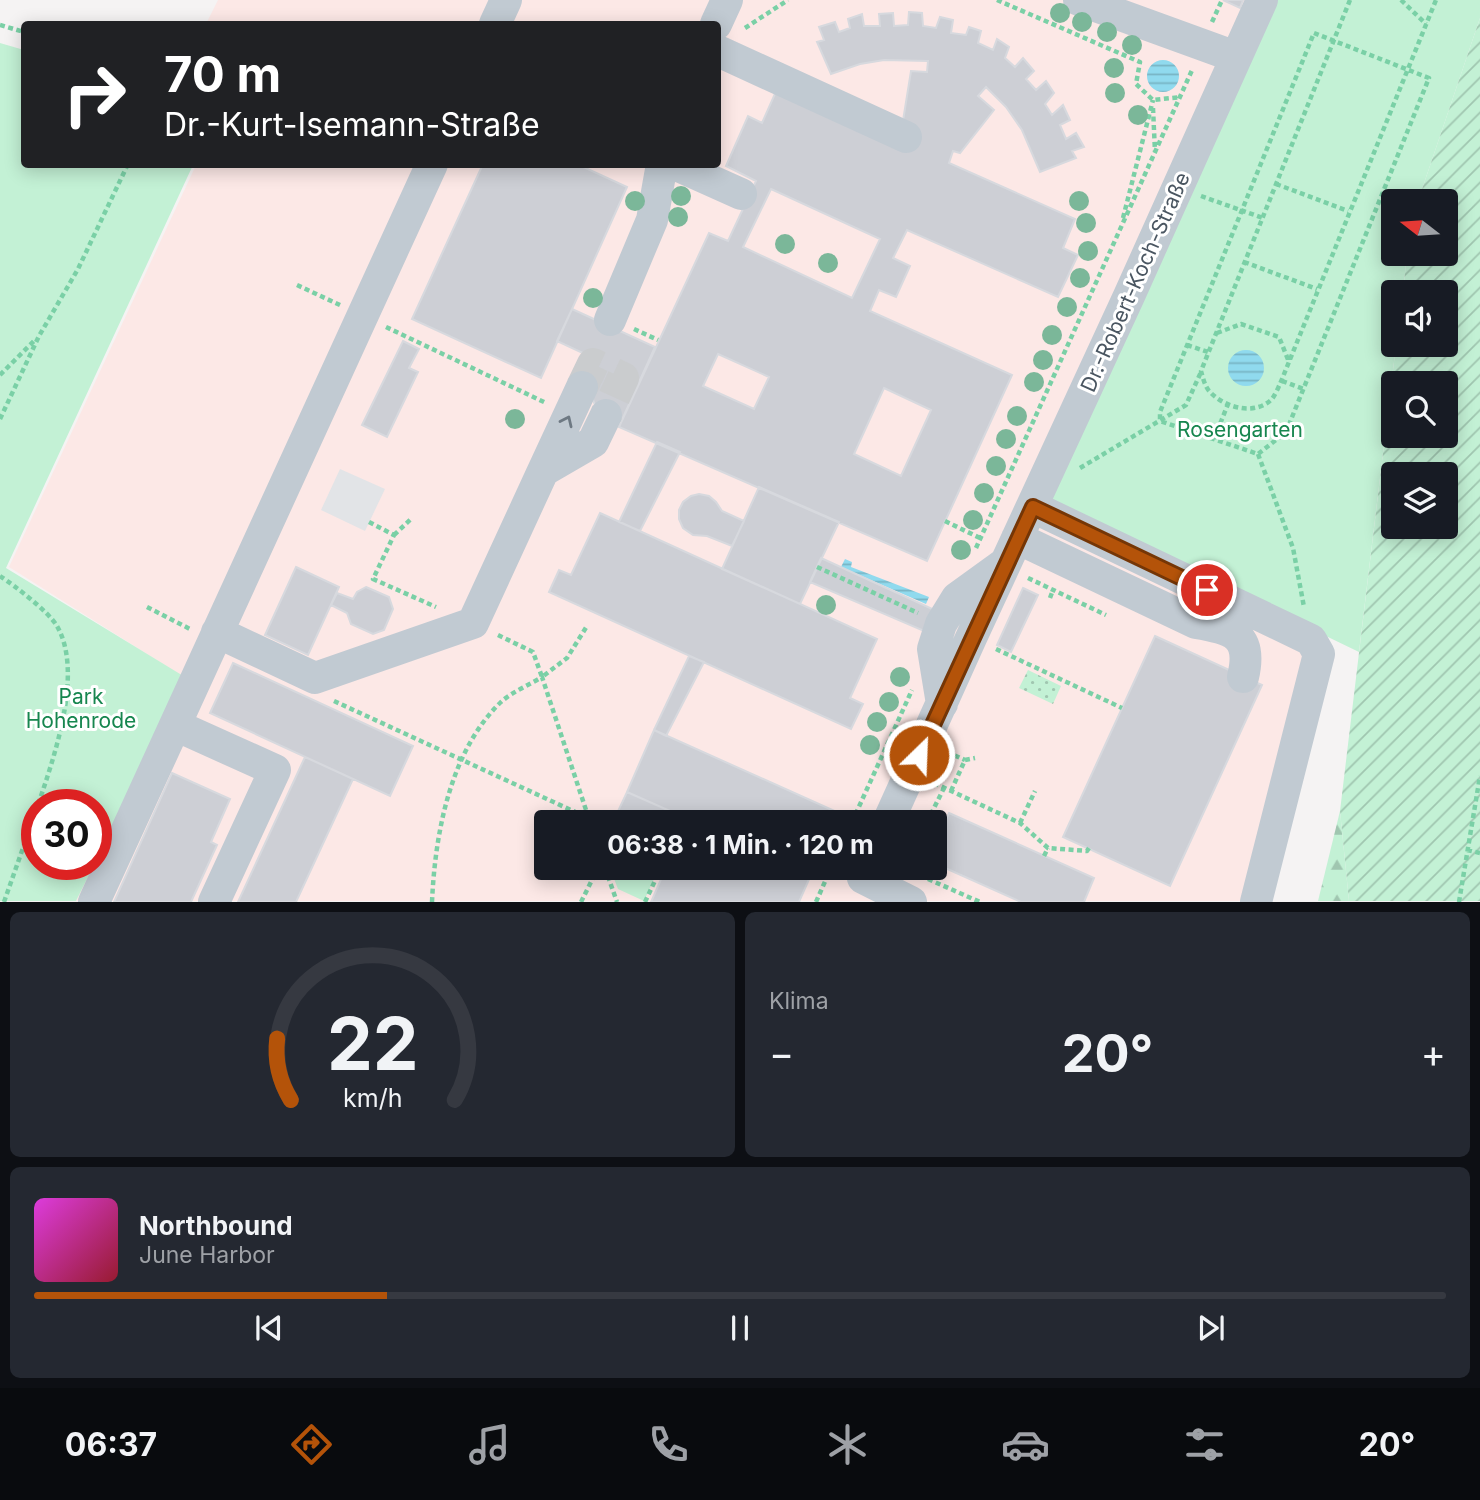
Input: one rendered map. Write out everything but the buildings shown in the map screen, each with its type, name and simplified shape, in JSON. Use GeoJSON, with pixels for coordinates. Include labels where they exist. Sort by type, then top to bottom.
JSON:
{"type":"FeatureCollection","features":[{"type":"Feature","properties":{"kind":"street"},"geometry":{"type":"LineString","coordinates":[[496,21],[506,0]]}},
{"type":"Feature","properties":{"kind":"street"},"geometry":{"type":"LineString","coordinates":[[727,0],[724,36],[905,137]]}},
{"type":"Feature","properties":{"kind":"street"},"geometry":{"type":"LineString","coordinates":[[1079,0],[1236,57]]}},
{"type":"Feature","properties":{"kind":"street","name":"Dr.-Robert-Koch-Straße"},"geometry":{"type":"LineString","coordinates":[[894,810],[942,704],[933,649],[941,624],[957,598],[1010,555],[1262,0]]}},
{"type":"Feature","properties":{"kind":"street"},"geometry":{"type":"LineString","coordinates":[[94,901],[430,168]]}},
{"type":"Feature","properties":{"kind":"street"},"geometry":{"type":"LineString","coordinates":[[610,320],[652,220],[661,168]]}},
{"type":"Feature","properties":{"kind":"street"},"geometry":{"type":"LineString","coordinates":[[683,168],[741,194]]}},
{"type":"Feature","properties":{"kind":"street"},"geometry":{"type":"LineString","coordinates":[[216,636],[314,678],[473,624],[582,387]]}},
{"type":"Feature","properties":{"kind":"street"},"geometry":{"type":"LineString","coordinates":[[543,471],[593,442],[606,415]]}},
{"type":"Feature","properties":{"kind":"street"},"geometry":{"type":"LineString","coordinates":[[1033,507],[1311,640],[1320,654],[1256,901]]}},
{"type":"Feature","properties":{"kind":"street"},"geometry":{"type":"LineString","coordinates":[[1010,555],[1195,635],[1218,637],[1232,646],[1237,674]]}},
{"type":"Feature","properties":{"kind":"street"},"geometry":{"type":"LineString","coordinates":[[175,725],[275,770],[214,901]]}},
{"type":"Feature","properties":{"kind":"street"},"geometry":{"type":"LineString","coordinates":[[861,883],[915,888]]}},
{"type":"Feature","properties":{"kind":"path"},"geometry":{"type":"LineString","coordinates":[[724,36],[788,0]]}},
{"type":"Feature","properties":{"kind":"path"},"geometry":{"type":"LineString","coordinates":[[998,0],[1140,62],[1136,84],[1153,100],[1155,154]]}},
{"type":"Feature","properties":{"kind":"path"},"geometry":{"type":"LineString","coordinates":[[1160,421],[1186,405],[1350,0]]}},
{"type":"Feature","properties":{"kind":"path"},"geometry":{"type":"LineString","coordinates":[[1401,0],[1426,24]]}},
{"type":"Feature","properties":{"kind":"path"},"geometry":{"type":"LineString","coordinates":[[1201,371],[1208,390],[1242,410],[1260,406],[1272,399],[1282,381],[1348,211],[1436,0]]}},
{"type":"Feature","properties":{"kind":"path"},"geometry":{"type":"LineString","coordinates":[[0,24],[21,31]]}},
{"type":"Feature","properties":{"kind":"path"},"geometry":{"type":"LineString","coordinates":[[1160,421],[1160,412],[1314,33],[1429,78],[1286,432],[1258,454]]}},
{"type":"Feature","properties":{"kind":"path"},"geometry":{"type":"LineString","coordinates":[[971,559],[1203,44]]}},
{"type":"Feature","properties":{"kind":"path"},"geometry":{"type":"LineString","coordinates":[[1153,100],[1181,97]]}},
{"type":"Feature","properties":{"kind":"path"},"geometry":{"type":"LineString","coordinates":[[1119,233],[1153,100]]}},
{"type":"Feature","properties":{"kind":"path"},"geometry":{"type":"LineString","coordinates":[[0,419],[39,336],[78,269],[126,168]]}},
{"type":"Feature","properties":{"kind":"path"},"geometry":{"type":"LineString","coordinates":[[1276,184],[1348,211]]}},
{"type":"Feature","properties":{"kind":"path"},"geometry":{"type":"LineString","coordinates":[[1177,188],[1263,218]]}},
{"type":"Feature","properties":{"kind":"path"},"geometry":{"type":"LineString","coordinates":[[1244,262],[1317,289]]}},
{"type":"Feature","properties":{"kind":"path"},"geometry":{"type":"LineString","coordinates":[[297,285],[336,303]]}},
{"type":"Feature","properties":{"kind":"path"},"geometry":{"type":"LineString","coordinates":[[1216,333],[1241,324],[1279,337],[1289,362]]}},
{"type":"Feature","properties":{"kind":"path"},"geometry":{"type":"LineString","coordinates":[[0,374],[39,336]]}},
{"type":"Feature","properties":{"kind":"path"},"geometry":{"type":"LineString","coordinates":[[404,336],[534,397]]}},
{"type":"Feature","properties":{"kind":"path"},"geometry":{"type":"LineString","coordinates":[[1187,345],[1208,352]]}},
{"type":"Feature","properties":{"kind":"path"},"geometry":{"type":"LineString","coordinates":[[1282,381],[1304,389]]}},
{"type":"Feature","properties":{"kind":"path"},"geometry":{"type":"LineString","coordinates":[[1214,439],[1228,404]]}},
{"type":"Feature","properties":{"kind":"path"},"geometry":{"type":"LineString","coordinates":[[1160,421],[1258,454]]}},
{"type":"Feature","properties":{"kind":"path"},"geometry":{"type":"LineString","coordinates":[[1258,454],[1293,548],[1311,640]]}},
{"type":"Feature","properties":{"kind":"path"},"geometry":{"type":"LineString","coordinates":[[411,519],[394,535],[373,579],[443,610],[450,617],[473,624],[533,652],[586,810]]}},
{"type":"Feature","properties":{"kind":"path"},"geometry":{"type":"LineString","coordinates":[[945,521],[980,538]]}},
{"type":"Feature","properties":{"kind":"path"},"geometry":{"type":"LineString","coordinates":[[369,522],[394,535]]}},
{"type":"Feature","properties":{"kind":"path"},"geometry":{"type":"LineString","coordinates":[[1010,555],[1054,590],[1113,599]]}},
{"type":"Feature","properties":{"kind":"path"},"geometry":{"type":"LineString","coordinates":[[0,576],[18,588],[57,625],[69,659],[69,683],[55,757],[43,789]]}},
{"type":"Feature","properties":{"kind":"path"},"geometry":{"type":"LineString","coordinates":[[1050,598],[1054,590]]}},
{"type":"Feature","properties":{"kind":"path"},"geometry":{"type":"LineString","coordinates":[[147,607],[216,636]]}},
{"type":"Feature","properties":{"kind":"path"},"geometry":{"type":"LineString","coordinates":[[432,901],[433,868],[440,828],[461,760],[475,731],[503,701],[567,658],[587,626]]}},
{"type":"Feature","properties":{"kind":"path"},"geometry":{"type":"LineString","coordinates":[[314,678],[325,697],[568,810]]}},
{"type":"Feature","properties":{"kind":"path"},"geometry":{"type":"LineString","coordinates":[[857,810],[916,682]]}},
{"type":"Feature","properties":{"kind":"path"},"geometry":{"type":"LineString","coordinates":[[1100,698],[1122,708]]}},
{"type":"Feature","properties":{"kind":"path"},"geometry":{"type":"LineString","coordinates":[[884,751],[913,768],[922,777],[1020,823],[1048,848],[1087,851],[1088,848]]}},
{"type":"Feature","properties":{"kind":"path"},"geometry":{"type":"LineString","coordinates":[[951,791],[965,760],[975,758]]}},
{"type":"Feature","properties":{"kind":"path"},"geometry":{"type":"LineString","coordinates":[[1459,901],[1480,776]]}},
{"type":"Feature","properties":{"kind":"path"},"geometry":{"type":"LineString","coordinates":[[933,810],[944,788]]}},
{"type":"Feature","properties":{"kind":"path"},"geometry":{"type":"LineString","coordinates":[[1020,823],[1035,791]]}},
{"type":"Feature","properties":{"kind":"path"},"geometry":{"type":"LineString","coordinates":[[1044,856],[1048,848]]}},
{"type":"Feature","properties":{"kind":"path"},"geometry":{"type":"LineString","coordinates":[[1467,850],[1480,853]]}},
{"type":"Feature","properties":{"kind":"path"},"geometry":{"type":"LineString","coordinates":[[4,901],[21,852]]}},
{"type":"Feature","properties":{"kind":"path"},"geometry":{"type":"LineString","coordinates":[[581,901],[592,880]]}},
{"type":"Feature","properties":{"kind":"path"},"geometry":{"type":"LineString","coordinates":[[609,880],[617,901]]}},
{"type":"Feature","properties":{"kind":"path"},"geometry":{"type":"LineString","coordinates":[[645,901],[655,880]]}},
{"type":"Feature","properties":{"kind":"path"},"geometry":{"type":"LineString","coordinates":[[816,901],[826,880]]}},
{"type":"Feature","properties":{"kind":"path"},"geometry":{"type":"LineString","coordinates":[[915,888],[980,901]]}},
{"type":"Feature","properties":{"kind":"shaded area"},"geometry":{"type":"Polygon","coordinates":[[[218,0],[1249,0],[1310,654],[1244,901],[76,901],[86,880],[112,880],[112,827],[185,678],[9,567],[195,168],[721,168],[721,21],[208,21],[218,0]]]}},
{"type":"Feature","properties":{"kind":"shaded area"},"geometry":{"type":"Polygon","coordinates":[[[340,469],[385,489],[365,531],[321,510],[340,469]]]}},
{"type":"Feature","properties":{"kind":"green space","name":"Rosengarten"},"geometry":{"type":"Polygon","coordinates":[[[1275,0],[1480,0],[1480,18],[1422,189],[1381,189],[1381,266],[1406,266],[1404,280],[1381,280],[1381,357],[1395,357],[1393,371],[1381,371],[1381,448],[1384,448],[1359,652],[1049,502],[1275,0]]]}},
{"type":"Feature","properties":{"kind":"green space"},"geometry":{"type":"Polygon","coordinates":[[[1480,18],[1480,901],[1349,901],[1340,811],[1381,470],[1381,539],[1458,539],[1458,462],[1382,462],[1384,448],[1458,448],[1458,371],[1393,371],[1395,357],[1458,357],[1458,280],[1404,280],[1406,266],[1458,266],[1458,189],[1422,189],[1480,18]]]}},
{"type":"Feature","properties":{"kind":"green space","name":"Park Hohenrode"},"geometry":{"type":"Polygon","coordinates":[[[0,43],[21,49],[21,168],[192,168],[6,568],[185,677],[112,828],[112,789],[21,789],[21,880],[86,880],[76,901],[0,901],[0,43]]]}},
{"type":"Feature","properties":{"kind":"green space"},"geometry":{"type":"Polygon","coordinates":[[[1028,670],[1061,686],[1053,704],[1019,688],[1028,670]]]}},
{"type":"Feature","properties":{"kind":"green space"},"geometry":{"type":"Polygon","coordinates":[[[1340,811],[1349,901],[1318,901],[1340,811]]]}},
{"type":"Feature","properties":{"kind":"green space"},"geometry":{"type":"Polygon","coordinates":[[[615,880],[654,880],[644,901],[618,889],[615,880]]]}},
{"type":"Feature","properties":{"kind":"water"},"geometry":{"type":"Polygon","coordinates":[[[1163,60],[1175,64],[1179,76],[1175,88],[1163,92],[1151,88],[1147,76],[1151,64],[1163,60]]]}},
{"type":"Feature","properties":{"kind":"water"},"geometry":{"type":"Polygon","coordinates":[[[1246,350],[1259,355],[1264,368],[1259,381],[1246,386],[1233,381],[1228,368],[1233,355],[1246,350]]]}},
{"type":"Feature","properties":{"kind":"water"},"geometry":{"type":"Polygon","coordinates":[[[845,559],[852,562],[851,567],[929,597],[926,604],[841,567],[845,559]]]}},
{"type":"Feature","properties":{"kind":"tunnel"},"geometry":{"type":"LineString","coordinates":[[582,387],[593,364],[623,378],[606,415]]}},
{"type":"Feature","properties":{"kind":"route"},"geometry":{"type":"LineString","coordinates":[[919,755],[1033,507],[1207,590]]}}]}
